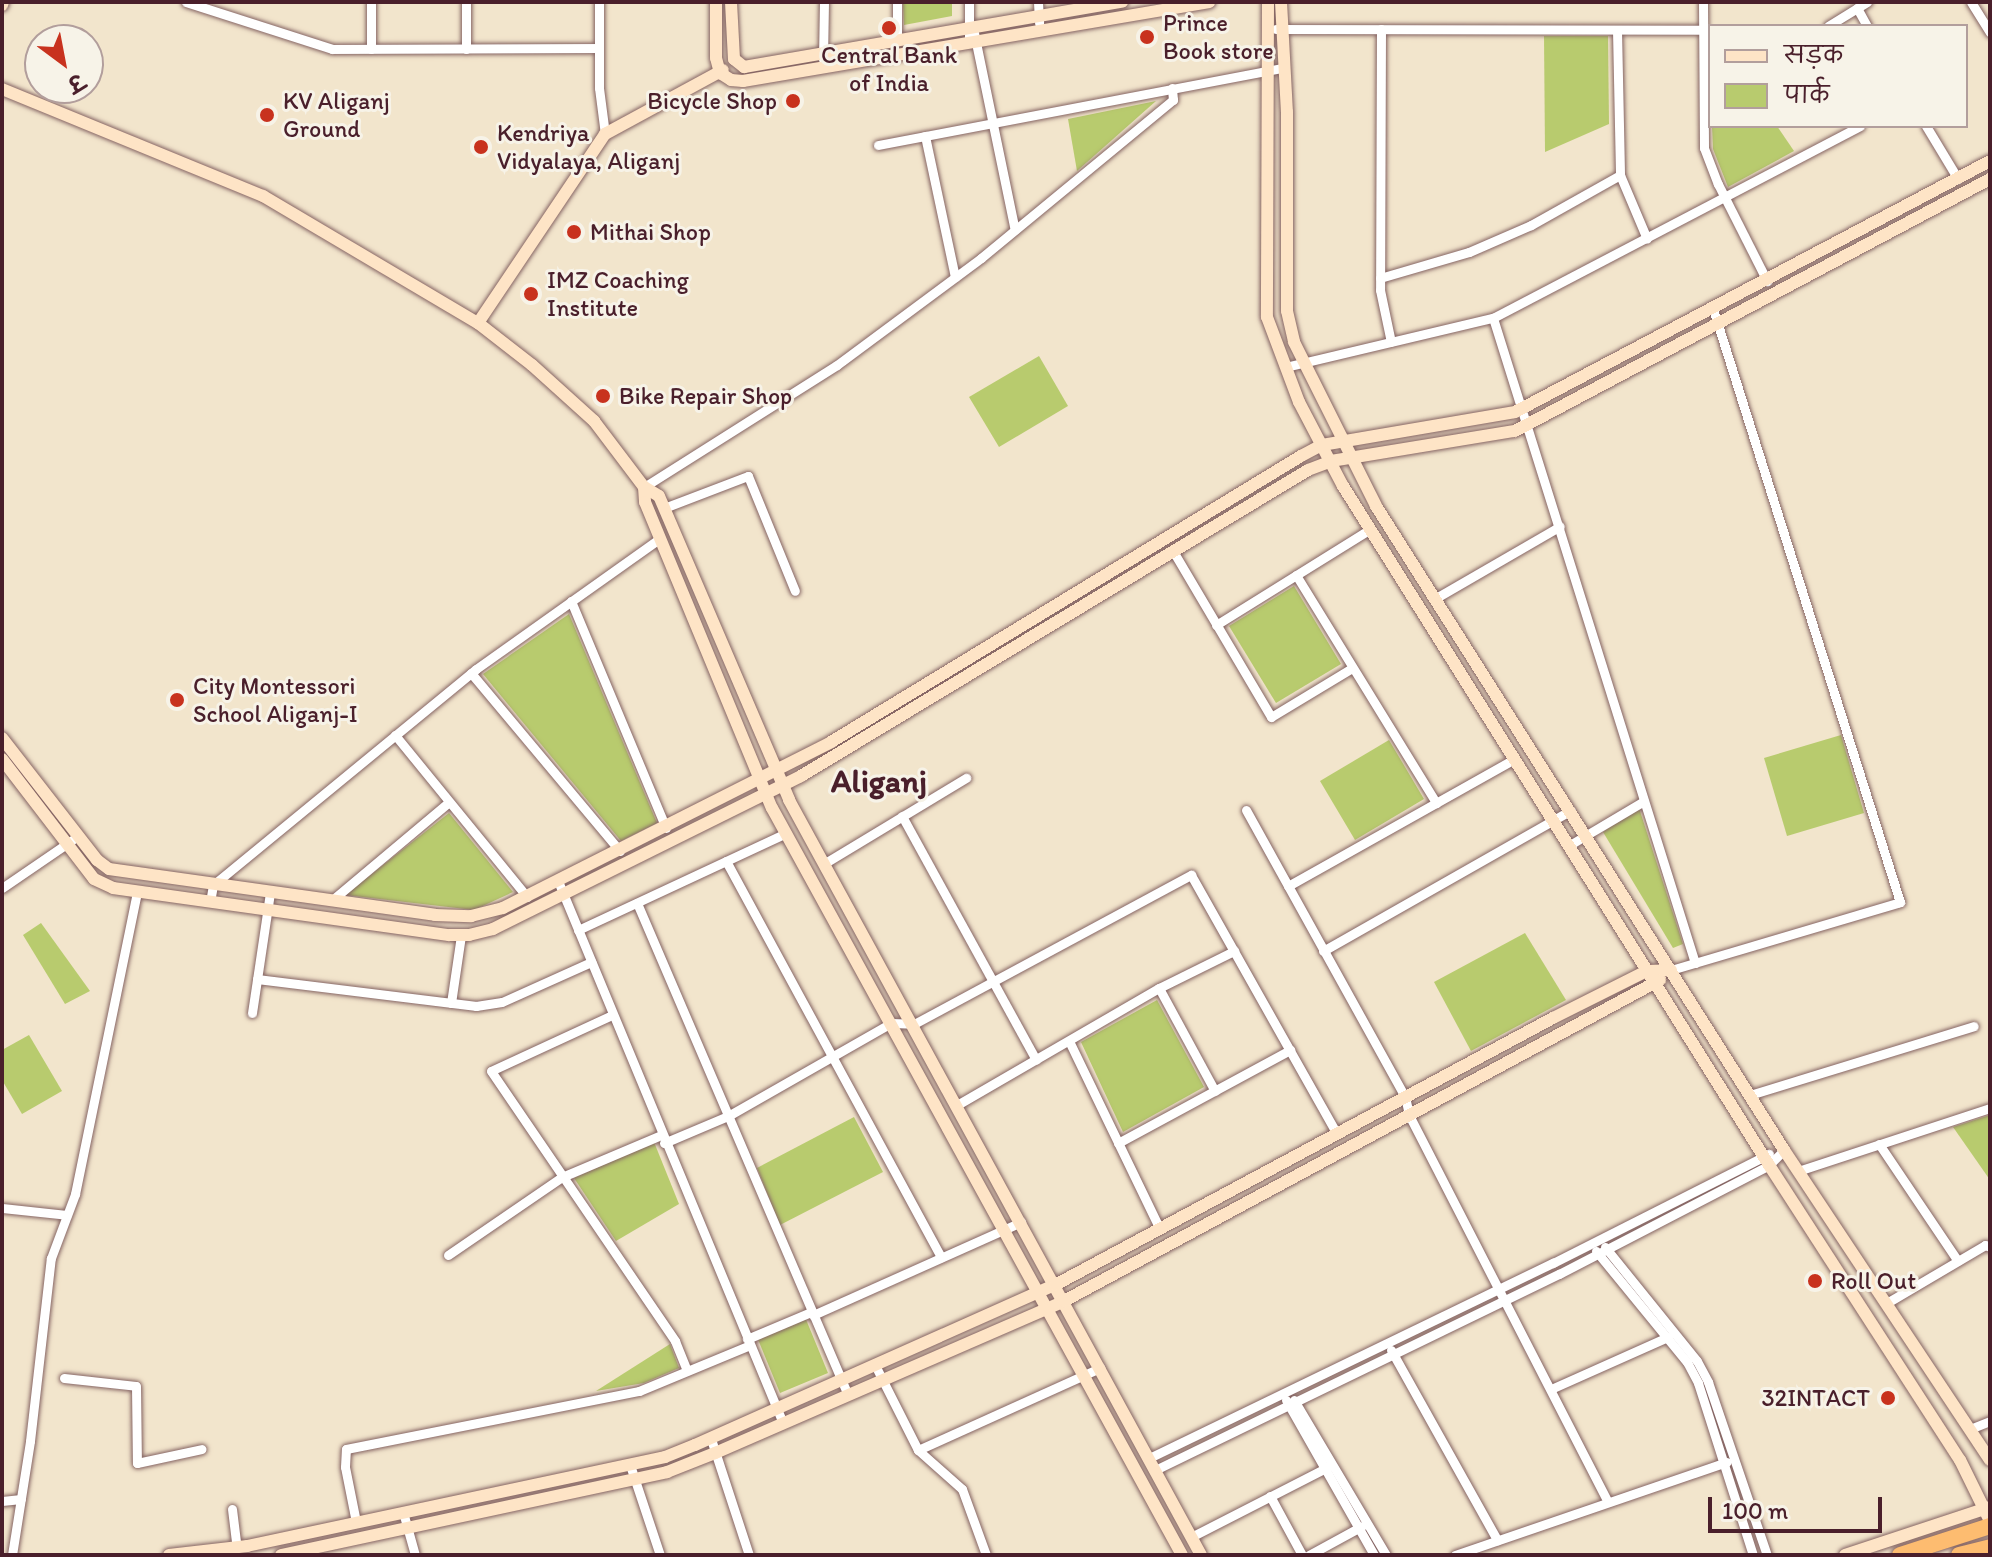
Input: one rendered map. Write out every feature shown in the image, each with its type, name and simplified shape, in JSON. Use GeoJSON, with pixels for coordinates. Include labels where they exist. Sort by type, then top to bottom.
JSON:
{"type":"FeatureCollection","features":[{"type":"Feature","properties":{"kind":"highway"},"geometry":{"type":"LineString","coordinates":[[1900,1555],[1989,1515]]}},
{"type":"Feature","properties":{"kind":"highway"},"geometry":{"type":"LineString","coordinates":[[1959,1555],[1990,1547]]}},
{"type":"Feature","properties":{"kind":"street"},"geometry":{"type":"LineString","coordinates":[[186,2],[332,49],[599,48]]}},
{"type":"Feature","properties":{"kind":"street"},"geometry":{"type":"LineString","coordinates":[[371,2],[371,49]]}},
{"type":"Feature","properties":{"kind":"street"},"geometry":{"type":"LineString","coordinates":[[466,2],[466,49]]}},
{"type":"Feature","properties":{"kind":"street"},"geometry":{"type":"LineString","coordinates":[[599,2],[599,88],[605,134]]}},
{"type":"Feature","properties":{"kind":"street"},"geometry":{"type":"LineString","coordinates":[[716,2],[716,58],[720,73],[731,80],[743,81],[897,41],[1113,3],[1110,19]]}},
{"type":"Feature","properties":{"kind":"street"},"geometry":{"type":"LineString","coordinates":[[478,323],[605,134],[720,73],[734,59],[731,2]]}},
{"type":"Feature","properties":{"kind":"street"},"geometry":{"type":"LineString","coordinates":[[824,2],[824,60]]}},
{"type":"Feature","properties":{"kind":"street"},"geometry":{"type":"LineString","coordinates":[[897,2],[897,41]]}},
{"type":"Feature","properties":{"kind":"street"},"geometry":{"type":"LineString","coordinates":[[969,2],[972,42],[993,123],[1015,230]]}},
{"type":"Feature","properties":{"kind":"street"},"geometry":{"type":"LineString","coordinates":[[1038,2],[1040,31]]}},
{"type":"Feature","properties":{"kind":"street"},"geometry":{"type":"LineString","coordinates":[[734,59],[744,67],[824,60],[972,42],[1209,2]]}},
{"type":"Feature","properties":{"kind":"street"},"geometry":{"type":"LineString","coordinates":[[1268,2],[1267,317],[1285,367],[1322,445],[1370,529],[1552,821],[1960,1460],[1989,1515],[1845,1555]]}},
{"type":"Feature","properties":{"kind":"street"},"geometry":{"type":"LineString","coordinates":[[1281,2],[1285,67],[1287,311],[1294,342],[1376,506],[1784,1150],[1990,1460]]}},
{"type":"Feature","properties":{"kind":"street"},"geometry":{"type":"LineString","coordinates":[[1703,2],[1707,100],[1704,148],[1725,198],[1767,281]]}},
{"type":"Feature","properties":{"kind":"street"},"geometry":{"type":"LineString","coordinates":[[1831,24],[1867,2]]}},
{"type":"Feature","properties":{"kind":"street"},"geometry":{"type":"LineString","coordinates":[[1971,2],[1990,33]]}},
{"type":"Feature","properties":{"kind":"street"},"geometry":{"type":"LineString","coordinates":[[1857,8],[1866,24]]}},
{"type":"Feature","properties":{"kind":"street"},"geometry":{"type":"LineString","coordinates":[[1269,29],[1703,30]]}},
{"type":"Feature","properties":{"kind":"street"},"geometry":{"type":"LineString","coordinates":[[1381,29],[1380,278],[1391,342]]}},
{"type":"Feature","properties":{"kind":"street"},"geometry":{"type":"LineString","coordinates":[[1617,30],[1620,175],[1647,239]]}},
{"type":"Feature","properties":{"kind":"street"},"geometry":{"type":"LineString","coordinates":[[878,145],[1285,67]]}},
{"type":"Feature","properties":{"kind":"street"},"geometry":{"type":"LineString","coordinates":[[644,487],[837,365],[955,277],[1173,100],[1172,88]]}},
{"type":"Feature","properties":{"kind":"street"},"geometry":{"type":"LineString","coordinates":[[2,89],[263,196],[478,323],[532,365],[594,421],[644,487],[659,496],[783,785],[1201,1555]]}},
{"type":"Feature","properties":{"kind":"street"},"geometry":{"type":"LineString","coordinates":[[1285,367],[1493,318],[1856,128]]}},
{"type":"Feature","properties":{"kind":"street"},"geometry":{"type":"LineString","coordinates":[[1927,128],[1958,179]]}},
{"type":"Feature","properties":{"kind":"street"},"geometry":{"type":"LineString","coordinates":[[925,136],[955,277]]}},
{"type":"Feature","properties":{"kind":"street"},"geometry":{"type":"LineString","coordinates":[[2,759],[73,840],[109,869],[331,901],[471,916],[503,908],[777,771],[1322,445],[1455,425],[1524,408],[1990,161]]}},
{"type":"Feature","properties":{"kind":"street"},"geometry":{"type":"LineString","coordinates":[[1380,278],[1469,252],[1531,225],[1620,175]]}},
{"type":"Feature","properties":{"kind":"street"},"geometry":{"type":"LineString","coordinates":[[2,738],[73,840],[94,879],[113,888],[461,935],[493,929],[783,785],[1308,470],[1352,457],[1515,431],[1990,179]]}},
{"type":"Feature","properties":{"kind":"street"},"geometry":{"type":"LineString","coordinates":[[169,1555],[237,1547],[665,1457],[1055,1285],[1647,971],[1671,970],[1900,902],[1713,309]]}},
{"type":"Feature","properties":{"kind":"street"},"geometry":{"type":"LineString","coordinates":[[1493,318],[1524,408],[1695,963]]}},
{"type":"Feature","properties":{"kind":"street"},"geometry":{"type":"LineString","coordinates":[[664,508],[748,476],[795,591]]}},
{"type":"Feature","properties":{"kind":"street"},"geometry":{"type":"LineString","coordinates":[[644,487],[645,502],[766,794],[1182,1555]]}},
{"type":"Feature","properties":{"kind":"street"},"geometry":{"type":"LineString","coordinates":[[1436,598],[1560,526]]}},
{"type":"Feature","properties":{"kind":"street"},"geometry":{"type":"LineString","coordinates":[[1216,625],[1370,529]]}},
{"type":"Feature","properties":{"kind":"street"},"geometry":{"type":"LineString","coordinates":[[210,902],[213,885],[471,673],[660,538]]}},
{"type":"Feature","properties":{"kind":"street"},"geometry":{"type":"LineString","coordinates":[[1173,551],[1271,717],[1352,668]]}},
{"type":"Feature","properties":{"kind":"street"},"geometry":{"type":"LineString","coordinates":[[1296,575],[1436,803]]}},
{"type":"Feature","properties":{"kind":"street"},"geometry":{"type":"LineString","coordinates":[[571,601],[666,828]]}},
{"type":"Feature","properties":{"kind":"street"},"geometry":{"type":"LineString","coordinates":[[983,649],[991,661]]}},
{"type":"Feature","properties":{"kind":"street"},"geometry":{"type":"LineString","coordinates":[[471,673],[620,851]]}},
{"type":"Feature","properties":{"kind":"street"},"geometry":{"type":"LineString","coordinates":[[395,735],[527,897]]}},
{"type":"Feature","properties":{"kind":"street"},"geometry":{"type":"LineString","coordinates":[[1288,886],[1514,759]]}},
{"type":"Feature","properties":{"kind":"street"},"geometry":{"type":"LineString","coordinates":[[825,863],[966,778]]}},
{"type":"Feature","properties":{"kind":"street"},"geometry":{"type":"LineString","coordinates":[[1568,846],[1644,801]]}},
{"type":"Feature","properties":{"kind":"street"},"geometry":{"type":"LineString","coordinates":[[331,901],[449,802]]}},
{"type":"Feature","properties":{"kind":"street"},"geometry":{"type":"LineString","coordinates":[[1246,810],[1405,1097],[1409,1115],[1607,1501]]}},
{"type":"Feature","properties":{"kind":"street"},"geometry":{"type":"LineString","coordinates":[[1323,951],[1571,810]]}},
{"type":"Feature","properties":{"kind":"street"},"geometry":{"type":"LineString","coordinates":[[902,816],[1036,1060]]}},
{"type":"Feature","properties":{"kind":"street"},"geometry":{"type":"LineString","coordinates":[[578,930],[786,833]]}},
{"type":"Feature","properties":{"kind":"street"},"geometry":{"type":"LineString","coordinates":[[2,888],[73,840]]}},
{"type":"Feature","properties":{"kind":"street"},"geometry":{"type":"LineString","coordinates":[[726,861],[830,1058],[941,1257]]}},
{"type":"Feature","properties":{"kind":"street"},"geometry":{"type":"LineString","coordinates":[[448,1255],[562,1177],[728,1116],[891,1023],[914,1024],[1191,875],[1337,1134]]}},
{"type":"Feature","properties":{"kind":"street"},"geometry":{"type":"LineString","coordinates":[[558,881],[662,1139],[783,1423]]}},
{"type":"Feature","properties":{"kind":"street"},"geometry":{"type":"LineString","coordinates":[[12,1555],[51,1258],[75,1194],[137,892]]}},
{"type":"Feature","properties":{"kind":"street"},"geometry":{"type":"LineString","coordinates":[[252,1013],[270,893]]}},
{"type":"Feature","properties":{"kind":"street"},"geometry":{"type":"LineString","coordinates":[[637,903],[848,1395]]}},
{"type":"Feature","properties":{"kind":"street"},"geometry":{"type":"LineString","coordinates":[[451,1003],[461,935]]}},
{"type":"Feature","properties":{"kind":"street"},"geometry":{"type":"LineString","coordinates":[[957,1105],[1159,988],[1234,951]]}},
{"type":"Feature","properties":{"kind":"street"},"geometry":{"type":"LineString","coordinates":[[257,979],[476,1006],[502,1002],[591,962]]}},
{"type":"Feature","properties":{"kind":"street"},"geometry":{"type":"LineString","coordinates":[[281,1555],[667,1472],[715,1453],[1064,1301],[1655,984],[1671,970]]}},
{"type":"Feature","properties":{"kind":"street"},"geometry":{"type":"LineString","coordinates":[[1159,988],[1215,1091]]}},
{"type":"Feature","properties":{"kind":"street"},"geometry":{"type":"LineString","coordinates":[[612,1015],[491,1071],[675,1341],[687,1371]]}},
{"type":"Feature","properties":{"kind":"street"},"geometry":{"type":"LineString","coordinates":[[1750,1095],[1974,1026]]}},
{"type":"Feature","properties":{"kind":"street"},"geometry":{"type":"LineString","coordinates":[[1069,1041],[1160,1229]]}},
{"type":"Feature","properties":{"kind":"street"},"geometry":{"type":"LineString","coordinates":[[1118,1143],[1290,1050]]}},
{"type":"Feature","properties":{"kind":"street"},"geometry":{"type":"LineString","coordinates":[[1798,1171],[1990,1108]]}},
{"type":"Feature","properties":{"kind":"street"},"geometry":{"type":"LineString","coordinates":[[1879,1144],[1958,1261]]}},
{"type":"Feature","properties":{"kind":"street"},"geometry":{"type":"LineString","coordinates":[[1152,1464],[1291,1404],[1506,1300],[1608,1249],[1784,1150]]}},
{"type":"Feature","properties":{"kind":"street"},"geometry":{"type":"LineString","coordinates":[[1152,1464],[1285,1393],[1766,1160]]}},
{"type":"Feature","properties":{"kind":"street"},"geometry":{"type":"LineString","coordinates":[[2,1208],[67,1215]]}},
{"type":"Feature","properties":{"kind":"street"},"geometry":{"type":"LineString","coordinates":[[356,1522],[345,1467],[346,1449],[639,1391],[1021,1222]]}},
{"type":"Feature","properties":{"kind":"street"},"geometry":{"type":"LineString","coordinates":[[1596,1241],[1608,1249],[1687,1362],[1767,1555]]}},
{"type":"Feature","properties":{"kind":"street"},"geometry":{"type":"LineString","coordinates":[[1596,1241],[1596,1255],[1671,1336]]}},
{"type":"Feature","properties":{"kind":"street"},"geometry":{"type":"LineString","coordinates":[[1885,1304],[1985,1245],[1990,1247]]}},
{"type":"Feature","properties":{"kind":"street"},"geometry":{"type":"LineString","coordinates":[[1551,1389],[1671,1336]]}},
{"type":"Feature","properties":{"kind":"street"},"geometry":{"type":"LineString","coordinates":[[1387,1343],[1497,1540]]}},
{"type":"Feature","properties":{"kind":"street"},"geometry":{"type":"LineString","coordinates":[[875,1365],[918,1450],[962,1489],[986,1555]]}},
{"type":"Feature","properties":{"kind":"street"},"geometry":{"type":"LineString","coordinates":[[918,1450],[1100,1368]]}},
{"type":"Feature","properties":{"kind":"street"},"geometry":{"type":"LineString","coordinates":[[64,1378],[136,1386],[137,1463],[202,1449]]}},
{"type":"Feature","properties":{"kind":"street"},"geometry":{"type":"LineString","coordinates":[[1285,1393],[1362,1526],[1374,1555]]}},
{"type":"Feature","properties":{"kind":"street"},"geometry":{"type":"LineString","coordinates":[[1970,1429],[1990,1421]]}},
{"type":"Feature","properties":{"kind":"street"},"geometry":{"type":"LineString","coordinates":[[711,1439],[749,1555]]}},
{"type":"Feature","properties":{"kind":"street"},"geometry":{"type":"LineString","coordinates":[[1455,1555],[1729,1462]]}},
{"type":"Feature","properties":{"kind":"street"},"geometry":{"type":"LineString","coordinates":[[1729,1462],[1753,1555]]}},
{"type":"Feature","properties":{"kind":"street"},"geometry":{"type":"LineString","coordinates":[[630,1465],[660,1555]]}},
{"type":"Feature","properties":{"kind":"street"},"geometry":{"type":"LineString","coordinates":[[1191,1537],[1328,1466]]}},
{"type":"Feature","properties":{"kind":"street"},"geometry":{"type":"LineString","coordinates":[[1270,1496],[1302,1555]]}},
{"type":"Feature","properties":{"kind":"street"},"geometry":{"type":"LineString","coordinates":[[2,1501],[21,1499]]}},
{"type":"Feature","properties":{"kind":"street"},"geometry":{"type":"LineString","coordinates":[[232,1509],[237,1547]]}},
{"type":"Feature","properties":{"kind":"street"},"geometry":{"type":"LineString","coordinates":[[403,1512],[415,1555]]}},
{"type":"Feature","properties":{"kind":"street"},"geometry":{"type":"LineString","coordinates":[[1309,1555],[1362,1526]]}},
{"type":"Feature","properties":{"kind":"street"},"geometry":{"type":"LineString","coordinates":[[1362,1526],[1386,1555]]}},
{"type":"Feature","properties":{"kind":"green space"},"geometry":{"type":"Polygon","coordinates":[[[903,2],[952,2],[952,16],[904,25],[903,2]]]}},
{"type":"Feature","properties":{"kind":"green space"},"geometry":{"type":"Polygon","coordinates":[[[1544,36],[1608,36],[1609,124],[1545,152],[1544,36]]]}},
{"type":"Feature","properties":{"kind":"green space"},"geometry":{"type":"Polygon","coordinates":[[[1156,101],[1077,171],[1068,119],[1156,101]]]}},
{"type":"Feature","properties":{"kind":"green space"},"geometry":{"type":"Polygon","coordinates":[[[1712,128],[1778,128],[1794,151],[1728,187],[1713,149],[1712,128]]]}},
{"type":"Feature","properties":{"kind":"green space"},"geometry":{"type":"Polygon","coordinates":[[[1039,356],[1068,406],[999,447],[969,397],[1039,356]]]}},
{"type":"Feature","properties":{"kind":"green space"},"geometry":{"type":"Polygon","coordinates":[[[1294,586],[1341,664],[1276,703],[1229,626],[1294,586]]]}},
{"type":"Feature","properties":{"kind":"green space"},"geometry":{"type":"Polygon","coordinates":[[[569,614],[657,823],[621,841],[483,674],[569,614]]]}},
{"type":"Feature","properties":{"kind":"green space"},"geometry":{"type":"Polygon","coordinates":[[[1841,735],[1864,813],[1787,836],[1764,758],[1841,735]]]}},
{"type":"Feature","properties":{"kind":"green space"},"geometry":{"type":"Polygon","coordinates":[[[1389,740],[1424,799],[1355,840],[1320,781],[1389,740]]]}},
{"type":"Feature","properties":{"kind":"green space"},"geometry":{"type":"Polygon","coordinates":[[[1639,808],[1683,944],[1673,948],[1603,832],[1639,808]]]}},
{"type":"Feature","properties":{"kind":"green space"},"geometry":{"type":"Polygon","coordinates":[[[449,813],[513,892],[474,910],[345,895],[449,813]]]}},
{"type":"Feature","properties":{"kind":"green space"},"geometry":{"type":"Polygon","coordinates":[[[41,923],[90,991],[65,1004],[23,935],[41,923]]]}},
{"type":"Feature","properties":{"kind":"green space"},"geometry":{"type":"Polygon","coordinates":[[[1525,933],[1566,1000],[1471,1051],[1434,982],[1525,933]]]}},
{"type":"Feature","properties":{"kind":"green space"},"geometry":{"type":"Polygon","coordinates":[[[1157,1000],[1204,1087],[1123,1132],[1081,1042],[1157,1000]]]}},
{"type":"Feature","properties":{"kind":"green space"},"geometry":{"type":"Polygon","coordinates":[[[29,1035],[62,1091],[22,1114],[2,1080],[2,1050],[29,1035]]]}},
{"type":"Feature","properties":{"kind":"green space"},"geometry":{"type":"Polygon","coordinates":[[[1990,1115],[1990,1180],[1953,1127],[1990,1115]]]}},
{"type":"Feature","properties":{"kind":"green space"},"geometry":{"type":"Polygon","coordinates":[[[854,1117],[883,1172],[780,1225],[757,1168],[854,1117]]]}},
{"type":"Feature","properties":{"kind":"green space"},"geometry":{"type":"Polygon","coordinates":[[[654,1142],[679,1204],[616,1241],[574,1178],[654,1142]]]}},
{"type":"Feature","properties":{"kind":"green space"},"geometry":{"type":"Polygon","coordinates":[[[805,1317],[828,1373],[780,1393],[757,1337],[805,1317]]]}},
{"type":"Feature","properties":{"kind":"green space"},"geometry":{"type":"Polygon","coordinates":[[[670,1344],[679,1368],[644,1383],[596,1391],[670,1344]]]}},
{"type":"Feature","properties":{"kind":"place","name":"Central Bank of India"},"geometry":{"type":"Point","coordinates":[889,28]}},
{"type":"Feature","properties":{"kind":"place","name":"Prince Book store"},"geometry":{"type":"Point","coordinates":[1147,37]}},
{"type":"Feature","properties":{"kind":"place","name":"Bicycle Shop"},"geometry":{"type":"Point","coordinates":[793,101]}},
{"type":"Feature","properties":{"kind":"place","name":"KV Aliganj Ground"},"geometry":{"type":"Point","coordinates":[267,115]}},
{"type":"Feature","properties":{"kind":"place","name":"Kendriya Vidyalaya, Aliganj"},"geometry":{"type":"Point","coordinates":[481,147]}},
{"type":"Feature","properties":{"kind":"place","name":"Mithai Shop"},"geometry":{"type":"Point","coordinates":[574,232]}},
{"type":"Feature","properties":{"kind":"place","name":"IMZ Coaching Institute"},"geometry":{"type":"Point","coordinates":[531,294]}},
{"type":"Feature","properties":{"kind":"place","name":"Bike Repair Shop"},"geometry":{"type":"Point","coordinates":[603,396]}},
{"type":"Feature","properties":{"kind":"place","name":"City Montessori School Aliganj-I"},"geometry":{"type":"Point","coordinates":[177,700]}},
{"type":"Feature","properties":{"kind":"place","name":"Roll Out"},"geometry":{"type":"Point","coordinates":[1815,1281]}},
{"type":"Feature","properties":{"kind":"place","name":"32INTACT"},"geometry":{"type":"Point","coordinates":[1888,1398]}},
{"type":"Feature","properties":{"kind":"district","name":"Aliganj"},"geometry":{"type":"Point","coordinates":[879,781]}}]}
